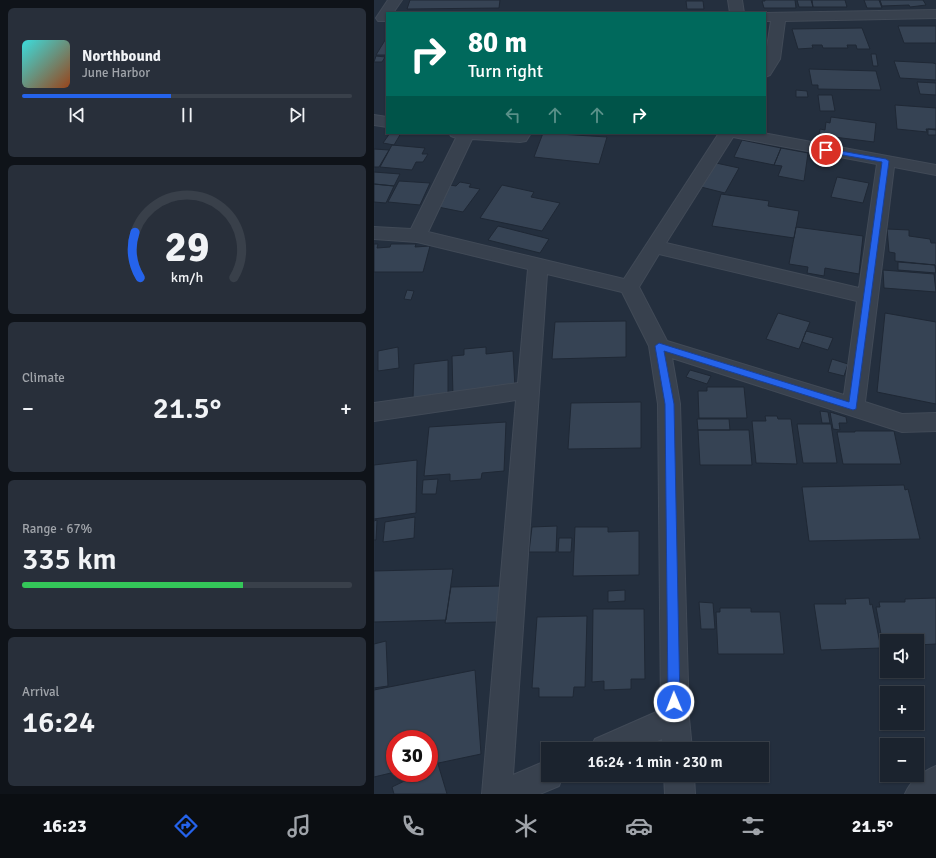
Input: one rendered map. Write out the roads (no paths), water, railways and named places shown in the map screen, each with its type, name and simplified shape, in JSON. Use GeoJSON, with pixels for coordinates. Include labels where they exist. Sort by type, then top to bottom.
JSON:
{"type":"FeatureCollection","features":[{"type":"Feature","properties":{"kind":"street"},"geometry":{"type":"LineString","coordinates":[[381,18],[395,0]]}},
{"type":"Feature","properties":{"kind":"street"},"geometry":{"type":"LineString","coordinates":[[736,0],[737,12]]}},
{"type":"Feature","properties":{"kind":"street"},"geometry":{"type":"LineString","coordinates":[[766,70],[773,59],[772,17],[936,14]]}},
{"type":"Feature","properties":{"kind":"street"},"geometry":{"type":"LineString","coordinates":[[374,120],[386,122]]}},
{"type":"Feature","properties":{"kind":"street"},"geometry":{"type":"LineString","coordinates":[[417,236],[461,134],[520,137],[523,134]]}},
{"type":"Feature","properties":{"kind":"street"},"geometry":{"type":"LineString","coordinates":[[629,287],[726,134]]}},
{"type":"Feature","properties":{"kind":"street"},"geometry":{"type":"LineString","coordinates":[[741,134],[936,170]]}},
{"type":"Feature","properties":{"kind":"street"},"geometry":{"type":"LineString","coordinates":[[853,407],[886,161]]}},
{"type":"Feature","properties":{"kind":"street"},"geometry":{"type":"LineString","coordinates":[[374,233],[417,236],[629,287],[659,346],[669,404],[677,742]]}},
{"type":"Feature","properties":{"kind":"street"},"geometry":{"type":"LineString","coordinates":[[655,247],[868,297]]}},
{"type":"Feature","properties":{"kind":"street"},"geometry":{"type":"LineString","coordinates":[[496,794],[538,264]]}},
{"type":"Feature","properties":{"kind":"street"},"geometry":{"type":"LineString","coordinates":[[659,346],[902,422],[936,422]]}},
{"type":"Feature","properties":{"kind":"street"},"geometry":{"type":"LineString","coordinates":[[374,412],[528,390]]}},
{"type":"Feature","properties":{"kind":"street"},"geometry":{"type":"LineString","coordinates":[[622,742],[675,718]]}},
{"type":"Feature","properties":{"kind":"street"},"geometry":{"type":"LineString","coordinates":[[506,794],[541,778]]}},
{"type":"Feature","properties":{"kind":"street"},"geometry":{"type":"LineString","coordinates":[[920,794],[936,780]]}},
{"type":"Feature","properties":{"kind":"street"},"geometry":{"type":"LineString","coordinates":[[679,782],[680,794]]}}]}
